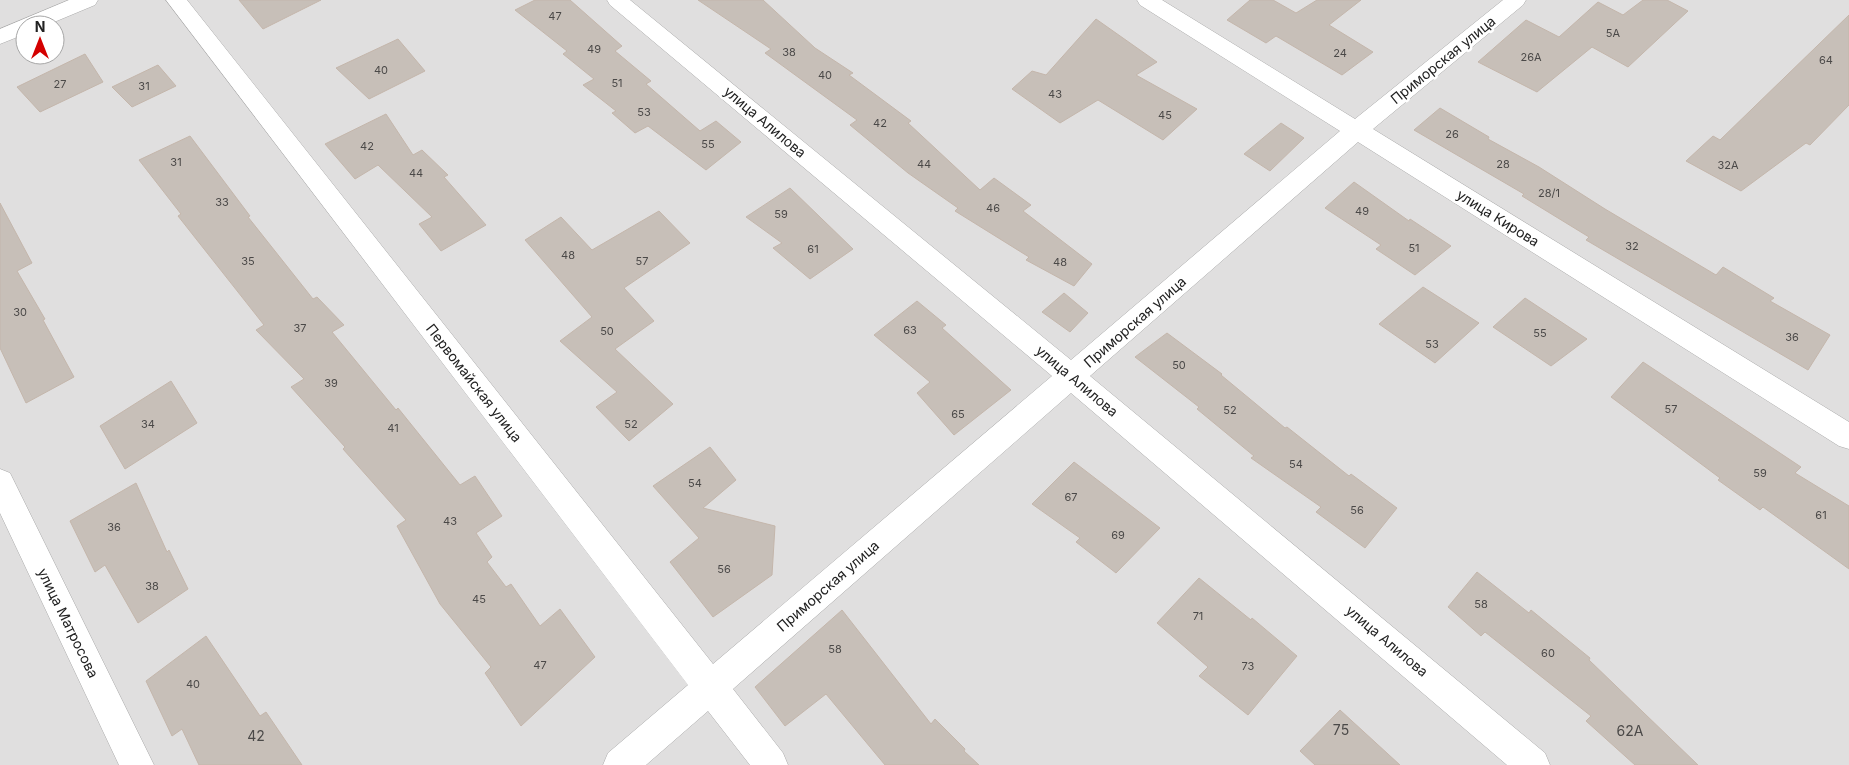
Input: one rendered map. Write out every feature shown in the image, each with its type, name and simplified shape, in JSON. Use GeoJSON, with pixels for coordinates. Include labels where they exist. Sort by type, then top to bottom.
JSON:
{"type":"FeatureCollection","features":[{"type":"Feature","properties":{"kind":"street"},"geometry":{"type":"LineString","coordinates":[[53,15],[88,0]]}},
{"type":"Feature","properties":{"kind":"street","name":"Первомайская улица"},"geometry":{"type":"LineString","coordinates":[[176,0],[771,765]]}},
{"type":"Feature","properties":{"kind":"street","name":"улица Алилова"},"geometry":{"type":"LineString","coordinates":[[617,0],[1072,377],[1534,765]]}},
{"type":"Feature","properties":{"kind":"street","name":"улица Кирова"},"geometry":{"type":"LineString","coordinates":[[1148,0],[1849,438]]}},
{"type":"Feature","properties":{"kind":"street","name":"Приморская улица"},"geometry":{"type":"LineString","coordinates":[[620,765],[1357,130],[1516,0]]}},
{"type":"Feature","properties":{"kind":"street"},"geometry":{"type":"LineString","coordinates":[[0,37],[15,31]]}},
{"type":"Feature","properties":{"kind":"street","name":"улица Матросова"},"geometry":{"type":"LineString","coordinates":[[0,482],[137,765]]}},
{"type":"Feature","properties":{"kind":"shaded area"},"geometry":{"type":"Polygon","coordinates":[[[0,0],[1849,0],[1849,765],[0,765],[0,0]]]}},
{"type":"Feature","properties":{"kind":"building"},"geometry":{"type":"Polygon","coordinates":[[[239,0],[321,0],[263,29],[239,0]]]}},
{"type":"Feature","properties":{"kind":"building"},"geometry":{"type":"Polygon","coordinates":[[[535,0],[570,0],[622,46],[615,51],[651,81],[646,84],[700,131],[716,121],[741,142],[706,170],[648,126],[635,133],[612,113],[616,111],[583,85],[594,79],[563,54],[567,51],[515,10],[535,0]]]}},
{"type":"Feature","properties":{"kind":"building"},"geometry":{"type":"Polygon","coordinates":[[[698,0],[763,0],[815,48],[853,73],[849,75],[911,121],[908,123],[980,190],[994,178],[1031,205],[1023,211],[1092,264],[1074,286],[1026,260],[1029,257],[955,211],[958,208],[908,173],[850,125],[857,120],[765,53],[771,49],[698,0]]]}},
{"type":"Feature","properties":{"kind":"building"},"geometry":{"type":"Polygon","coordinates":[[[1250,0],[1273,0],[1296,13],[1317,0],[1361,0],[1329,25],[1373,52],[1342,75],[1276,36],[1266,43],[1227,20],[1250,0]]]}},
{"type":"Feature","properties":{"kind":"building"},"geometry":{"type":"Polygon","coordinates":[[[1643,0],[1667,0],[1688,11],[1628,67],[1592,47],[1537,92],[1478,62],[1526,20],[1559,37],[1598,2],[1623,15],[1643,0]]]}},
{"type":"Feature","properties":{"kind":"building"},"geometry":{"type":"Polygon","coordinates":[[[1849,15],[1849,105],[1810,145],[1806,143],[1741,191],[1686,161],[1713,136],[1720,140],[1849,15]]]}},
{"type":"Feature","properties":{"kind":"building"},"geometry":{"type":"Polygon","coordinates":[[[1096,19],[1157,62],[1136,75],[1197,109],[1163,140],[1098,100],[1060,123],[1012,89],[1032,71],[1046,75],[1096,19]]]}},
{"type":"Feature","properties":{"kind":"building"},"geometry":{"type":"Polygon","coordinates":[[[398,39],[425,71],[369,99],[336,68],[398,39]]]}},
{"type":"Feature","properties":{"kind":"building"},"geometry":{"type":"Polygon","coordinates":[[[85,54],[103,82],[40,112],[17,87],[85,54]]]}},
{"type":"Feature","properties":{"kind":"building"},"geometry":{"type":"Polygon","coordinates":[[[158,65],[176,86],[132,107],[112,87],[158,65]]]}},
{"type":"Feature","properties":{"kind":"building"},"geometry":{"type":"Polygon","coordinates":[[[1440,108],[1489,137],[1488,139],[1539,167],[1716,275],[1723,267],[1774,298],[1770,301],[1830,335],[1808,370],[1586,240],[1589,237],[1522,196],[1524,194],[1414,130],[1440,108]]]}},
{"type":"Feature","properties":{"kind":"building"},"geometry":{"type":"Polygon","coordinates":[[[386,114],[413,155],[422,150],[448,175],[444,177],[486,225],[441,251],[419,224],[432,217],[378,165],[355,179],[325,144],[386,114]]]}},
{"type":"Feature","properties":{"kind":"building"},"geometry":{"type":"Polygon","coordinates":[[[1281,123],[1304,138],[1270,171],[1244,154],[1281,123]]]}},
{"type":"Feature","properties":{"kind":"building"},"geometry":{"type":"Polygon","coordinates":[[[190,136],[250,216],[248,217],[313,299],[317,297],[344,325],[332,332],[396,410],[398,408],[460,485],[475,476],[502,516],[476,533],[492,557],[487,562],[506,587],[511,584],[540,626],[560,609],[595,657],[521,726],[485,673],[491,667],[440,604],[397,526],[406,520],[343,449],[345,447],[291,387],[304,379],[256,330],[264,325],[178,216],[181,214],[139,160],[190,136]]]}},
{"type":"Feature","properties":{"kind":"building"},"geometry":{"type":"Polygon","coordinates":[[[1354,182],[1409,221],[1410,219],[1451,246],[1415,275],[1376,249],[1381,245],[1325,208],[1354,182]]]}},
{"type":"Feature","properties":{"kind":"building"},"geometry":{"type":"Polygon","coordinates":[[[790,188],[853,249],[810,279],[773,248],[782,243],[746,217],[790,188]]]}},
{"type":"Feature","properties":{"kind":"building"},"geometry":{"type":"Polygon","coordinates":[[[0,203],[32,263],[17,271],[45,319],[43,320],[74,377],[26,403],[0,348],[0,203]]]}},
{"type":"Feature","properties":{"kind":"building"},"geometry":{"type":"Polygon","coordinates":[[[659,211],[690,243],[624,288],[654,321],[615,349],[673,404],[629,441],[596,407],[617,392],[560,341],[592,317],[525,240],[561,217],[592,250],[659,211]]]}},
{"type":"Feature","properties":{"kind":"building"},"geometry":{"type":"Polygon","coordinates":[[[1423,287],[1479,323],[1435,363],[1379,324],[1423,287]]]}},
{"type":"Feature","properties":{"kind":"building"},"geometry":{"type":"Polygon","coordinates":[[[1064,293],[1088,313],[1070,332],[1042,312],[1064,293]]]}},
{"type":"Feature","properties":{"kind":"building"},"geometry":{"type":"Polygon","coordinates":[[[1525,298],[1587,339],[1551,366],[1493,327],[1525,298]]]}},
{"type":"Feature","properties":{"kind":"building"},"geometry":{"type":"Polygon","coordinates":[[[917,301],[946,325],[942,328],[1011,390],[954,435],[917,393],[930,382],[874,335],[917,301]]]}},
{"type":"Feature","properties":{"kind":"building"},"geometry":{"type":"Polygon","coordinates":[[[1167,333],[1222,374],[1285,428],[1287,427],[1349,476],[1351,474],[1397,508],[1365,548],[1316,512],[1321,507],[1251,458],[1254,456],[1197,409],[1199,407],[1135,357],[1167,333]]]}},
{"type":"Feature","properties":{"kind":"building"},"geometry":{"type":"Polygon","coordinates":[[[1643,362],[1801,467],[1795,473],[1849,506],[1849,569],[1763,507],[1760,510],[1718,480],[1720,478],[1611,397],[1643,362]]]}},
{"type":"Feature","properties":{"kind":"building"},"geometry":{"type":"Polygon","coordinates":[[[171,381],[197,423],[125,469],[100,426],[171,381]]]}},
{"type":"Feature","properties":{"kind":"building"},"geometry":{"type":"Polygon","coordinates":[[[710,447],[736,480],[703,508],[775,526],[772,575],[713,617],[670,562],[699,538],[653,486],[710,447]]]}},
{"type":"Feature","properties":{"kind":"building"},"geometry":{"type":"Polygon","coordinates":[[[1074,462],[1160,528],[1116,573],[1076,542],[1080,538],[1032,504],[1074,462]]]}},
{"type":"Feature","properties":{"kind":"building"},"geometry":{"type":"Polygon","coordinates":[[[136,483],[167,552],[169,550],[188,589],[138,623],[105,565],[95,572],[70,521],[136,483]]]}},
{"type":"Feature","properties":{"kind":"building"},"geometry":{"type":"Polygon","coordinates":[[[1477,572],[1529,613],[1531,610],[1590,658],[1589,660],[1698,765],[1635,765],[1586,721],[1591,716],[1485,632],[1481,636],[1448,607],[1477,572]]]}},
{"type":"Feature","properties":{"kind":"building"},"geometry":{"type":"Polygon","coordinates":[[[1199,578],[1251,620],[1252,618],[1297,656],[1248,715],[1199,676],[1208,667],[1157,623],[1199,578]]]}},
{"type":"Feature","properties":{"kind":"building"},"geometry":{"type":"Polygon","coordinates":[[[842,610],[931,724],[935,719],[979,765],[885,765],[826,694],[785,726],[755,687],[842,610]]]}},
{"type":"Feature","properties":{"kind":"building"},"geometry":{"type":"Polygon","coordinates":[[[206,636],[260,716],[266,712],[302,765],[199,765],[182,729],[172,736],[146,681],[206,636]]]}},
{"type":"Feature","properties":{"kind":"building"},"geometry":{"type":"Polygon","coordinates":[[[1340,710],[1400,765],[1315,765],[1300,751],[1340,710]]]}}]}
